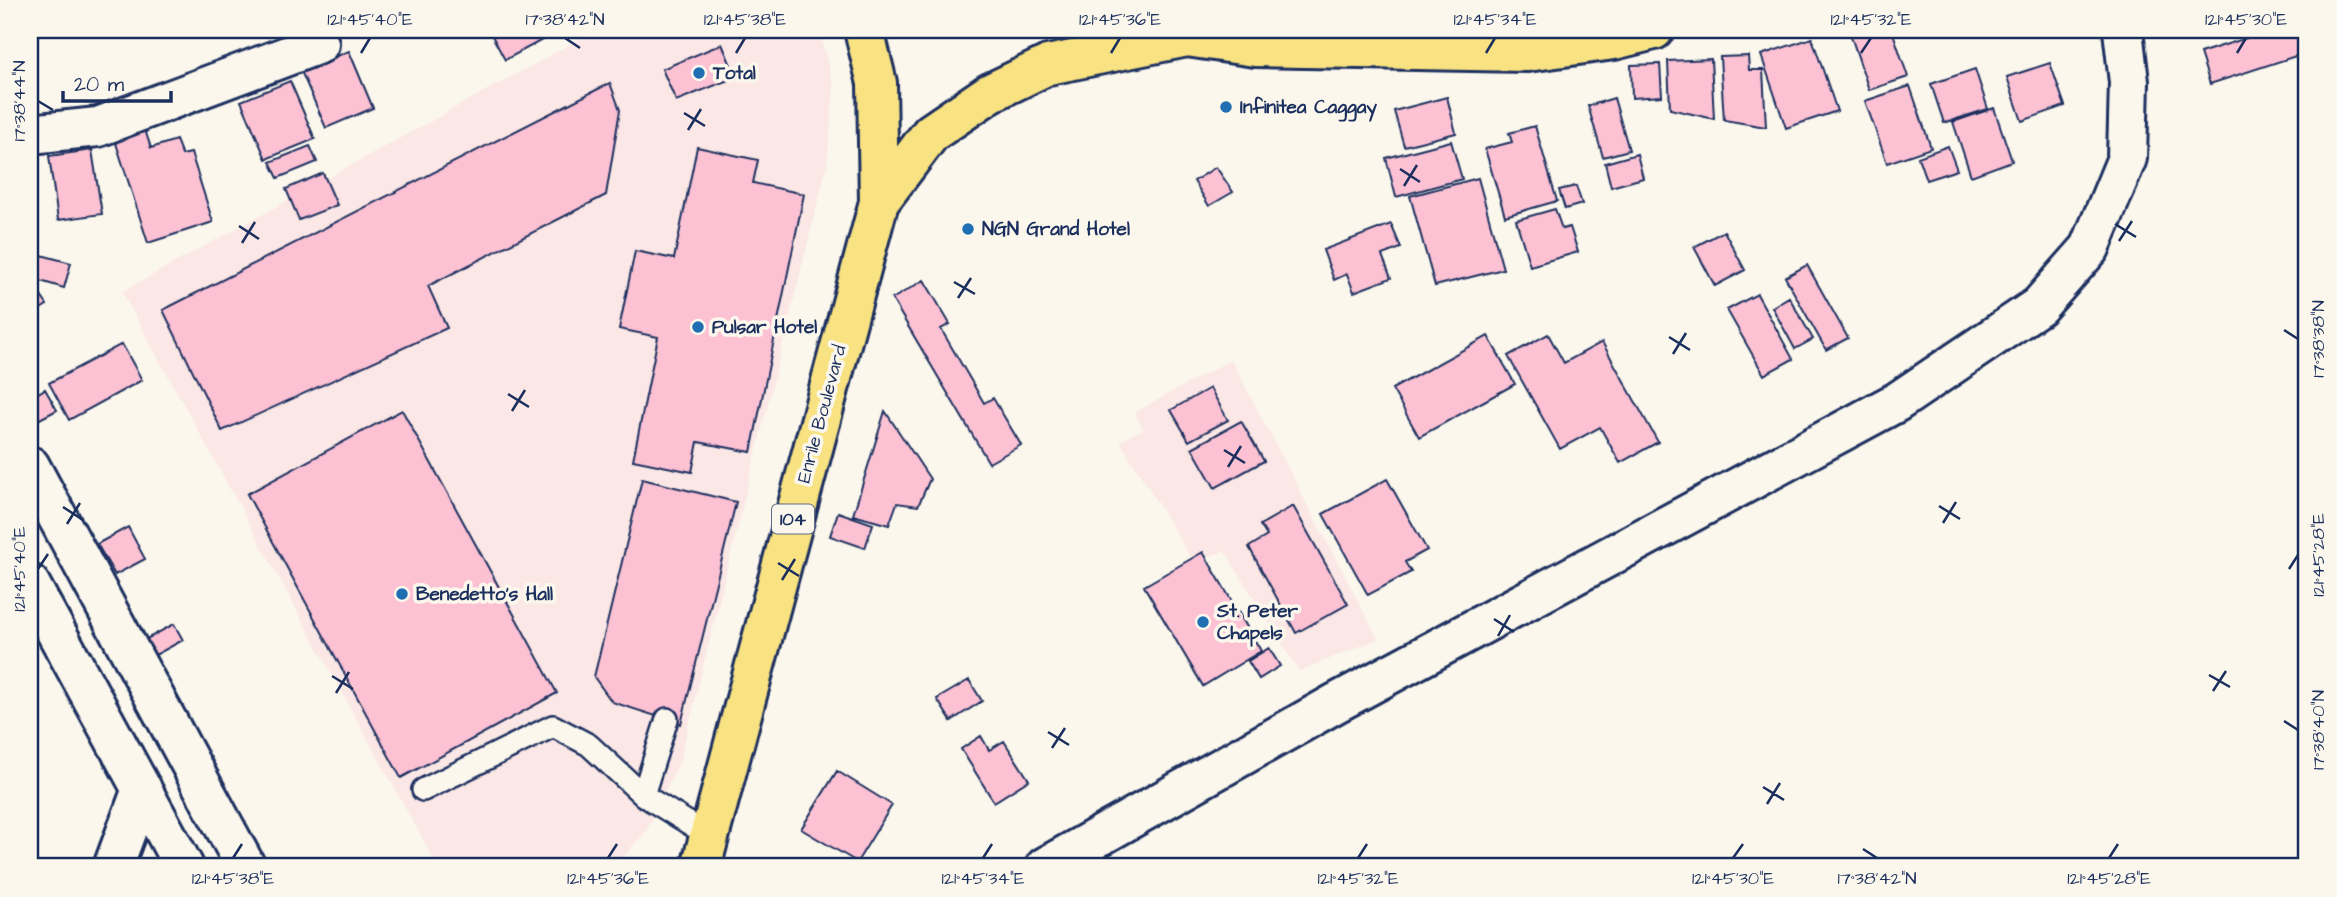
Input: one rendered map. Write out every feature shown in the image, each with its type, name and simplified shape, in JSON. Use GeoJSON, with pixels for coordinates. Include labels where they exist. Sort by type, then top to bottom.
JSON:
{"type":"FeatureCollection","features":[{"type":"Feature","properties":{"kind":"main road","name":"Enrile Boulevard"},"geometry":{"type":"LineString","coordinates":[[682,867],[704,851],[879,202],[877,83],[864,30]]}},
{"type":"Feature","properties":{"kind":"main road"},"geometry":{"type":"LineString","coordinates":[[1176,34],[1255,47],[1614,40],[1654,30]]}},
{"type":"Feature","properties":{"kind":"main road","name":"104"},"geometry":{"type":"LineString","coordinates":[[879,202],[931,134],[990,93],[1048,65],[1176,34]]}},
{"type":"Feature","properties":{"kind":"street"},"geometry":{"type":"LineString","coordinates":[[1045,867],[1336,703],[1897,402],[2039,306],[2090,248],[2127,158],[2129,82],[2123,30]]}},
{"type":"Feature","properties":{"kind":"street"},"geometry":{"type":"LineString","coordinates":[[30,134],[98,127],[319,44]]}},
{"type":"Feature","properties":{"kind":"street"},"geometry":{"type":"LineString","coordinates":[[30,466],[246,867]]}},
{"type":"Feature","properties":{"kind":"street"},"geometry":{"type":"LineString","coordinates":[[30,584],[184,867]]}},
{"type":"Feature","properties":{"kind":"street"},"geometry":{"type":"LineString","coordinates":[[113,867],[142,789]]}},
{"type":"Feature","properties":{"kind":"lane"},"geometry":{"type":"LineString","coordinates":[[643,795],[667,719]]}},
{"type":"Feature","properties":{"kind":"lane"},"geometry":{"type":"LineString","coordinates":[[423,790],[553,726],[589,745],[704,851]]}},
{"type":"Feature","properties":{"kind":"shaded area"},"geometry":{"type":"Polygon","coordinates":[[[596,30],[819,30],[834,87],[827,165],[680,760],[647,830],[614,867],[438,867],[122,292],[596,30]]]}},
{"type":"Feature","properties":{"kind":"shaded area"},"geometry":{"type":"Polygon","coordinates":[[[1231,360],[1378,639],[1299,671],[1225,551],[1193,561],[1120,441],[1143,429],[1135,412],[1231,360]]]}},
{"type":"Feature","properties":{"kind":"building"},"geometry":{"type":"Polygon","coordinates":[[[489,30],[542,30],[546,38],[505,60],[489,30]]]}},
{"type":"Feature","properties":{"kind":"building"},"geometry":{"type":"Polygon","coordinates":[[[1849,30],[1892,30],[1908,77],[1869,90],[1849,30]]]}},
{"type":"Feature","properties":{"kind":"building"},"geometry":{"type":"Polygon","coordinates":[[[2271,30],[2297,30],[2305,53],[2210,84],[2200,53],[2271,30]]]}},
{"type":"Feature","properties":{"kind":"building"},"geometry":{"type":"Polygon","coordinates":[[[1812,38],[1837,111],[1786,128],[1761,55],[1812,38]]]}},
{"type":"Feature","properties":{"kind":"building","name":"Total"},"geometry":{"type":"Polygon","coordinates":[[[722,44],[736,77],[676,101],[662,69],[722,44]]]}},
{"type":"Feature","properties":{"kind":"building"},"geometry":{"type":"Polygon","coordinates":[[[349,51],[373,108],[326,128],[301,71],[349,51]]]}},
{"type":"Feature","properties":{"kind":"building"},"geometry":{"type":"Polygon","coordinates":[[[1748,56],[1749,70],[1763,70],[1766,127],[1724,120],[1720,57],[1748,56]]]}},
{"type":"Feature","properties":{"kind":"building"},"geometry":{"type":"Polygon","coordinates":[[[1711,59],[1714,119],[1670,109],[1668,61],[1711,59]]]}},
{"type":"Feature","properties":{"kind":"building"},"geometry":{"type":"Polygon","coordinates":[[[2050,63],[2065,106],[2022,121],[2007,77],[2050,63]]]}},
{"type":"Feature","properties":{"kind":"building"},"geometry":{"type":"Polygon","coordinates":[[[1660,64],[1662,96],[1632,98],[1631,65],[1660,64]]]}},
{"type":"Feature","properties":{"kind":"building"},"geometry":{"type":"Polygon","coordinates":[[[1975,69],[1988,109],[1944,123],[1931,84],[1975,69]]]}},
{"type":"Feature","properties":{"kind":"building"},"geometry":{"type":"Polygon","coordinates":[[[290,81],[315,139],[266,159],[241,101],[290,81]]]}},
{"type":"Feature","properties":{"kind":"building"},"geometry":{"type":"Polygon","coordinates":[[[610,83],[620,110],[606,195],[428,286],[447,328],[222,431],[163,310],[610,83]]]}},
{"type":"Feature","properties":{"kind":"building"},"geometry":{"type":"Polygon","coordinates":[[[1910,86],[1931,148],[1887,163],[1865,101],[1910,86]]]}},
{"type":"Feature","properties":{"kind":"building"},"geometry":{"type":"Polygon","coordinates":[[[1447,97],[1456,133],[1404,146],[1394,111],[1447,97]]]}},
{"type":"Feature","properties":{"kind":"building"},"geometry":{"type":"Polygon","coordinates":[[[1614,98],[1629,150],[1603,157],[1588,106],[1614,98]]]}},
{"type":"Feature","properties":{"kind":"building"},"geometry":{"type":"Polygon","coordinates":[[[1994,108],[2012,161],[1971,176],[1953,122],[1994,108]]]}},
{"type":"Feature","properties":{"kind":"building"},"geometry":{"type":"Polygon","coordinates":[[[1535,126],[1557,201],[1505,216],[1485,149],[1512,142],[1509,133],[1535,126]]]}},
{"type":"Feature","properties":{"kind":"building"},"geometry":{"type":"Polygon","coordinates":[[[144,127],[151,148],[176,140],[182,155],[191,153],[213,222],[148,243],[114,137],[144,127]]]}},
{"type":"Feature","properties":{"kind":"building"},"geometry":{"type":"Polygon","coordinates":[[[1451,141],[1462,179],[1396,197],[1386,158],[1451,141]]]}},
{"type":"Feature","properties":{"kind":"building"},"geometry":{"type":"Polygon","coordinates":[[[310,146],[317,162],[278,178],[270,162],[310,146]]]}},
{"type":"Feature","properties":{"kind":"building"},"geometry":{"type":"Polygon","coordinates":[[[1948,146],[1957,170],[1926,180],[1918,157],[1948,146]]]}},
{"type":"Feature","properties":{"kind":"building"},"geometry":{"type":"Polygon","coordinates":[[[697,147],[758,160],[753,183],[804,194],[751,452],[698,442],[692,472],[633,460],[658,337],[619,329],[635,251],[674,259],[697,147]]]}},
{"type":"Feature","properties":{"kind":"building"},"geometry":{"type":"Polygon","coordinates":[[[92,150],[102,214],[58,220],[49,156],[92,150]]]}},
{"type":"Feature","properties":{"kind":"building"},"geometry":{"type":"Polygon","coordinates":[[[1637,154],[1643,178],[1611,187],[1605,163],[1637,154]]]}},
{"type":"Feature","properties":{"kind":"building"},"geometry":{"type":"Polygon","coordinates":[[[1216,167],[1233,192],[1209,206],[1194,181],[1216,167]]]}},
{"type":"Feature","properties":{"kind":"building"},"geometry":{"type":"Polygon","coordinates":[[[323,173],[337,205],[299,220],[286,189],[323,173]]]}},
{"type":"Feature","properties":{"kind":"building"},"geometry":{"type":"Polygon","coordinates":[[[1478,178],[1503,269],[1435,286],[1410,196],[1478,178]]]}},
{"type":"Feature","properties":{"kind":"building"},"geometry":{"type":"Polygon","coordinates":[[[1576,186],[1582,204],[1565,209],[1559,190],[1576,186]]]}},
{"type":"Feature","properties":{"kind":"building"},"geometry":{"type":"Polygon","coordinates":[[[1555,209],[1562,229],[1570,227],[1578,252],[1530,266],[1516,220],[1555,209]]]}},
{"type":"Feature","properties":{"kind":"building"},"geometry":{"type":"Polygon","coordinates":[[[1391,224],[1401,248],[1382,255],[1391,278],[1354,292],[1347,274],[1334,280],[1323,250],[1391,224]]]}},
{"type":"Feature","properties":{"kind":"building"},"geometry":{"type":"Polygon","coordinates":[[[1724,231],[1745,270],[1715,286],[1694,247],[1724,231]]]}},
{"type":"Feature","properties":{"kind":"building"},"geometry":{"type":"Polygon","coordinates":[[[30,252],[71,263],[64,288],[30,278],[30,252]]]}},
{"type":"Feature","properties":{"kind":"building"},"geometry":{"type":"Polygon","coordinates":[[[1807,265],[1848,338],[1826,350],[1785,277],[1807,265]]]}},
{"type":"Feature","properties":{"kind":"building"},"geometry":{"type":"Polygon","coordinates":[[[924,280],[950,324],[941,329],[984,403],[993,398],[1021,445],[989,463],[892,299],[924,280]]]}},
{"type":"Feature","properties":{"kind":"building"},"geometry":{"type":"Polygon","coordinates":[[[33,284],[47,305],[31,315],[35,320],[30,323],[30,286],[33,284]]]}},
{"type":"Feature","properties":{"kind":"building"},"geometry":{"type":"Polygon","coordinates":[[[1757,294],[1793,359],[1764,375],[1727,310],[1757,294]]]}},
{"type":"Feature","properties":{"kind":"building"},"geometry":{"type":"Polygon","coordinates":[[[1789,297],[1813,339],[1795,349],[1772,307],[1789,297]]]}},
{"type":"Feature","properties":{"kind":"building"},"geometry":{"type":"Polygon","coordinates":[[[1548,334],[1564,363],[1602,342],[1658,442],[1620,463],[1600,427],[1560,449],[1508,356],[1548,334]]]}},
{"type":"Feature","properties":{"kind":"building"},"geometry":{"type":"Polygon","coordinates":[[[1488,336],[1515,384],[1419,437],[1392,389],[1488,336]]]}},
{"type":"Feature","properties":{"kind":"building"},"geometry":{"type":"Polygon","coordinates":[[[122,344],[142,380],[69,420],[49,383],[122,344]]]}},
{"type":"Feature","properties":{"kind":"building"},"geometry":{"type":"Polygon","coordinates":[[[1210,388],[1228,420],[1189,441],[1171,410],[1210,388]]]}},
{"type":"Feature","properties":{"kind":"building"},"geometry":{"type":"Polygon","coordinates":[[[45,389],[57,410],[30,424],[30,398],[45,389]]]}},
{"type":"Feature","properties":{"kind":"building","name":"Benedetto's Hall"},"geometry":{"type":"Polygon","coordinates":[[[402,410],[557,693],[401,778],[247,494],[402,410]]]}},
{"type":"Feature","properties":{"kind":"building"},"geometry":{"type":"Polygon","coordinates":[[[885,411],[930,479],[918,506],[897,503],[889,525],[853,515],[885,411]]]}},
{"type":"Feature","properties":{"kind":"building"},"geometry":{"type":"Polygon","coordinates":[[[1241,421],[1264,461],[1215,488],[1192,448],[1241,421]]]}},
{"type":"Feature","properties":{"kind":"building"},"geometry":{"type":"Polygon","coordinates":[[[642,479],[736,502],[681,724],[612,702],[594,677],[642,479]]]}},
{"type":"Feature","properties":{"kind":"building"},"geometry":{"type":"Polygon","coordinates":[[[1387,479],[1427,550],[1405,562],[1411,572],[1368,595],[1323,514],[1387,479]]]}},
{"type":"Feature","properties":{"kind":"building"},"geometry":{"type":"Polygon","coordinates":[[[1293,506],[1348,604],[1296,633],[1249,547],[1267,536],[1260,525],[1293,506]]]}},
{"type":"Feature","properties":{"kind":"building"},"geometry":{"type":"Polygon","coordinates":[[[838,512],[873,524],[865,548],[830,536],[838,512]]]}},
{"type":"Feature","properties":{"kind":"building"},"geometry":{"type":"Polygon","coordinates":[[[128,527],[145,559],[115,575],[97,544],[128,527]]]}},
{"type":"Feature","properties":{"kind":"building"},"geometry":{"type":"Polygon","coordinates":[[[1203,552],[1261,651],[1203,686],[1144,586],[1203,552]]]}},
{"type":"Feature","properties":{"kind":"building"},"geometry":{"type":"Polygon","coordinates":[[[174,624],[183,640],[148,659],[139,643],[174,624]]]}},
{"type":"Feature","properties":{"kind":"building"},"geometry":{"type":"Polygon","coordinates":[[[1269,648],[1280,666],[1259,679],[1248,661],[1269,648]]]}},
{"type":"Feature","properties":{"kind":"building"},"geometry":{"type":"Polygon","coordinates":[[[969,680],[982,701],[951,721],[937,699],[969,680]]]}},
{"type":"Feature","properties":{"kind":"building"},"geometry":{"type":"Polygon","coordinates":[[[981,736],[989,750],[1004,741],[1029,780],[994,802],[961,749],[981,736]]]}},
{"type":"Feature","properties":{"kind":"building"},"geometry":{"type":"Polygon","coordinates":[[[837,771],[892,805],[857,862],[801,829],[837,771]]]}},
{"type":"Feature","properties":{"kind":"building"},"geometry":{"type":"Polygon","coordinates":[[[415,859],[419,867],[399,867],[415,859]]]}},
{"type":"Feature","properties":{"kind":"place","name":"Total"},"geometry":{"type":"Point","coordinates":[699,73]}},
{"type":"Feature","properties":{"kind":"place","name":"Infinitea Caggay"},"geometry":{"type":"Point","coordinates":[1226,107]}},
{"type":"Feature","properties":{"kind":"place","name":"NGN Grand Hotel"},"geometry":{"type":"Point","coordinates":[968,229]}},
{"type":"Feature","properties":{"kind":"place","name":"Pulsar Hotel"},"geometry":{"type":"Point","coordinates":[698,327]}},
{"type":"Feature","properties":{"kind":"place","name":"Benedetto's Hall"},"geometry":{"type":"Point","coordinates":[402,594]}},
{"type":"Feature","properties":{"kind":"place","name":"St. Peter Chapels"},"geometry":{"type":"Point","coordinates":[1203,622]}}]}
